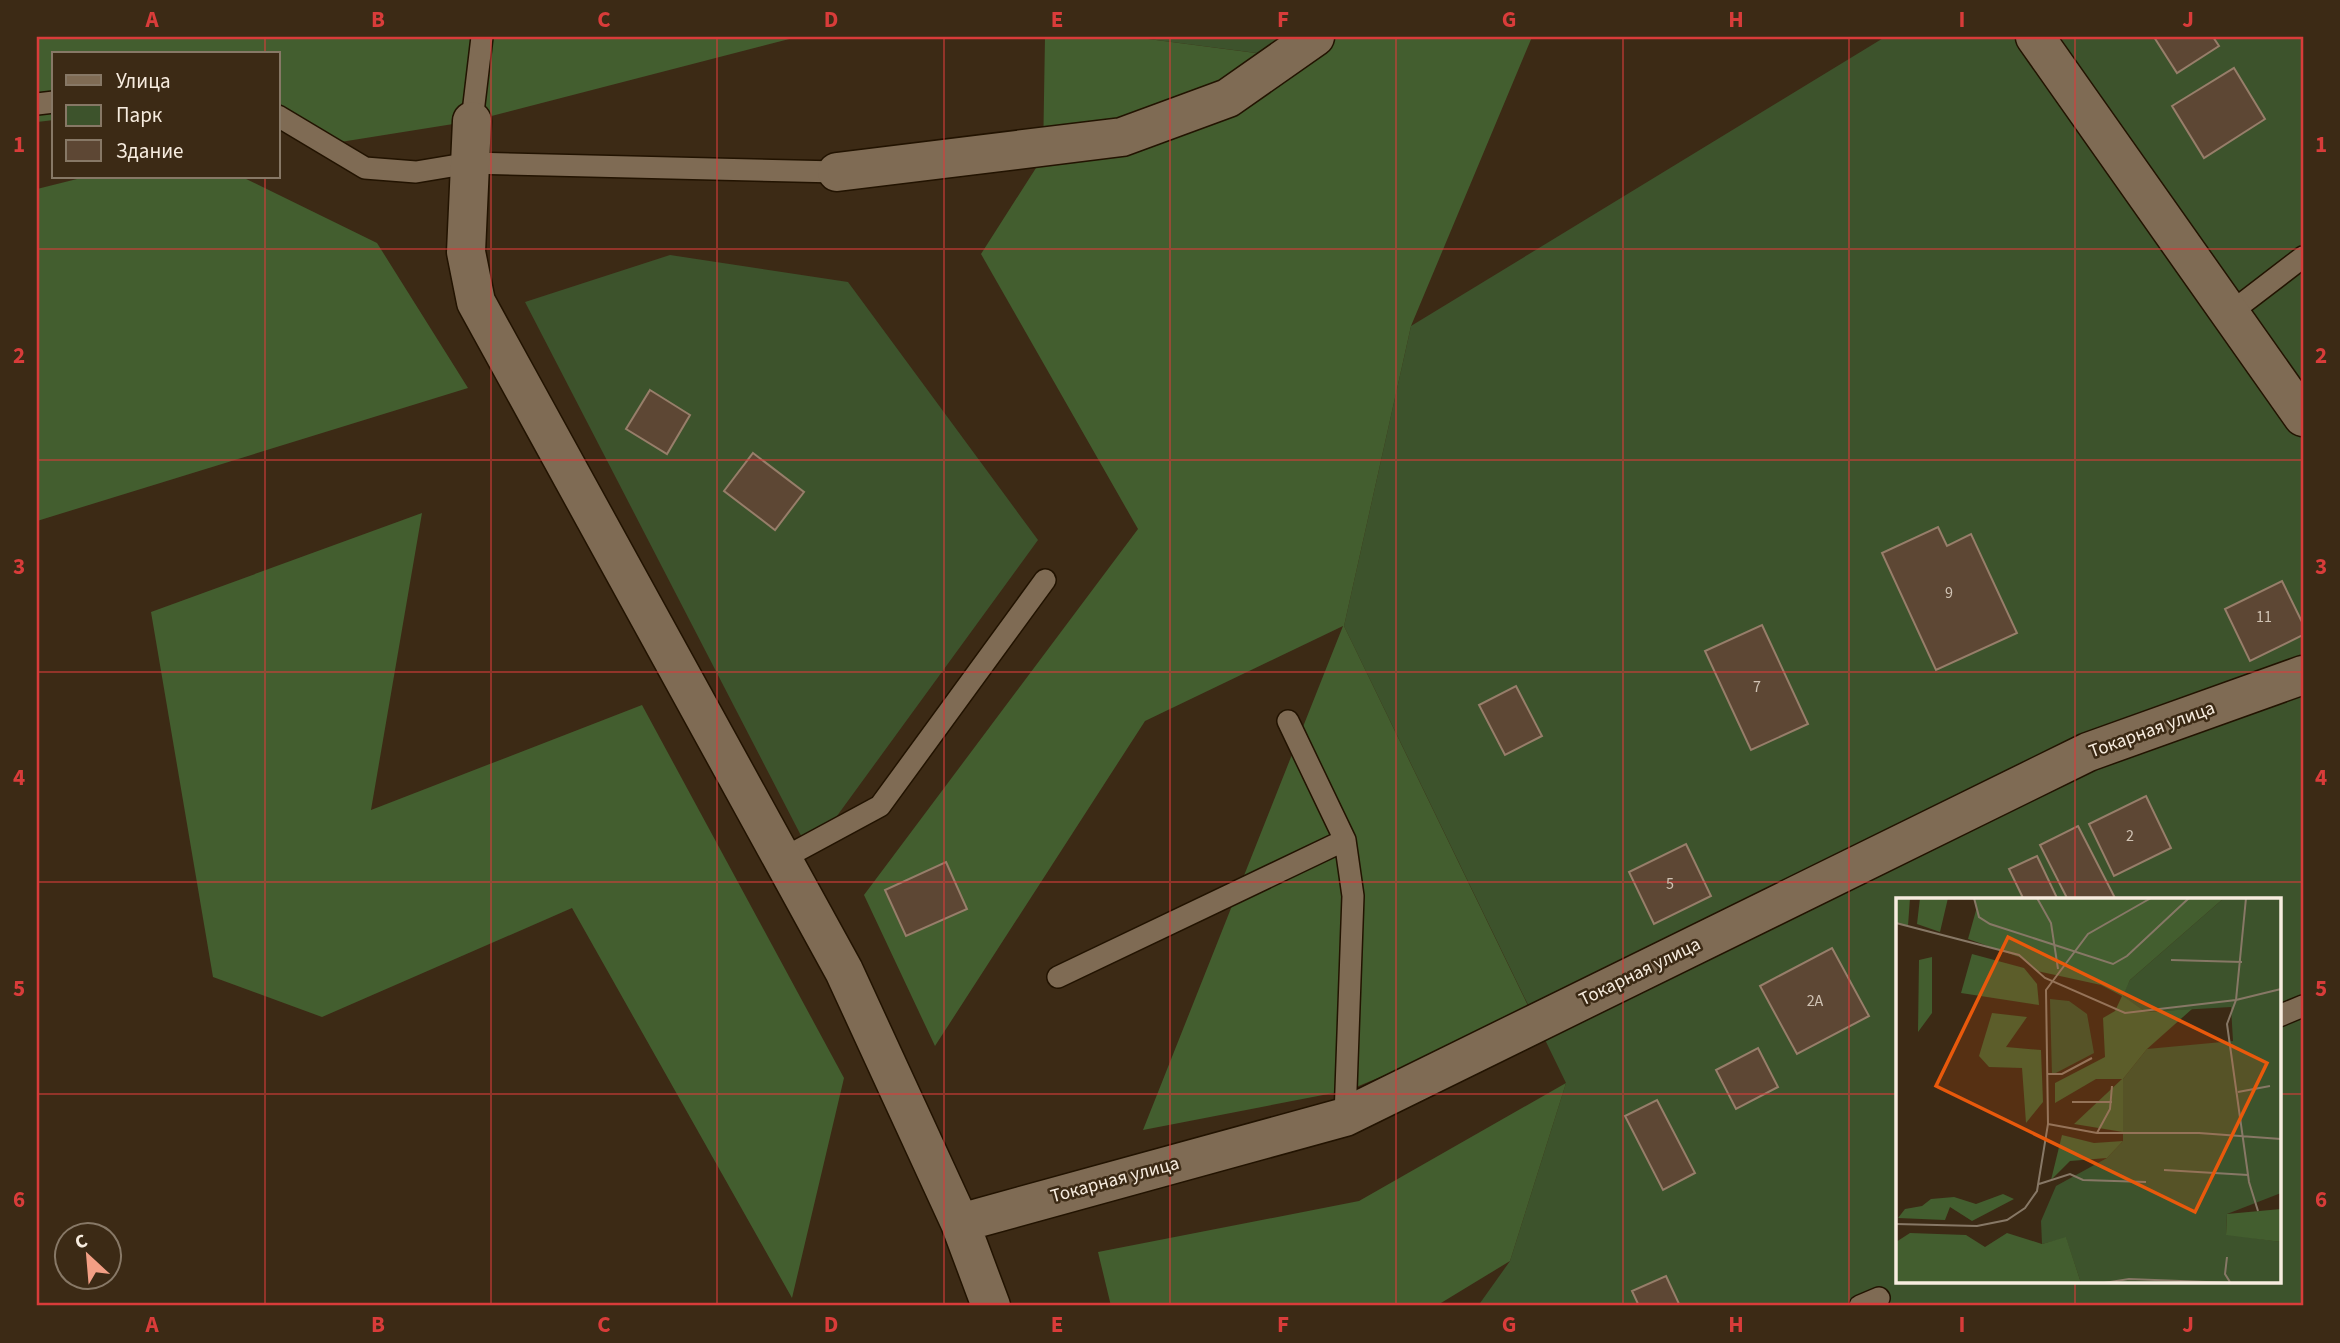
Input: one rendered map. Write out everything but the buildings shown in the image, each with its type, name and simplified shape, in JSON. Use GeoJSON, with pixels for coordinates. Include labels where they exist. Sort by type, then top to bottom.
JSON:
{"type":"FeatureCollection","features":[{"type":"Feature","properties":{"kind":"street"},"geometry":{"type":"LineString","coordinates":[[837,172],[1122,137],[1228,98],[1315,37]]}},
{"type":"Feature","properties":{"kind":"street"},"geometry":{"type":"LineString","coordinates":[[2035,37],[2303,417]]}},
{"type":"Feature","properties":{"kind":"street"},"geometry":{"type":"LineString","coordinates":[[472,121],[467,252],[476,302],[844,971],[960,1223],[991,1306]]}},
{"type":"Feature","properties":{"kind":"street","name":"Токарная улица"},"geometry":{"type":"LineString","coordinates":[[960,1223],[1345,1117],[2088,752],[2303,675]]}},
{"type":"Feature","properties":{"kind":"lane"},"geometry":{"type":"LineString","coordinates":[[467,37],[480,46],[472,121]]}},
{"type":"Feature","properties":{"kind":"lane"},"geometry":{"type":"LineString","coordinates":[[280,117],[365,168],[416,172],[470,163],[837,172]]}},
{"type":"Feature","properties":{"kind":"lane"},"geometry":{"type":"LineString","coordinates":[[2230,313],[2303,257]]}},
{"type":"Feature","properties":{"kind":"lane"},"geometry":{"type":"LineString","coordinates":[[782,859],[880,806],[1045,580]]}},
{"type":"Feature","properties":{"kind":"lane"},"geometry":{"type":"LineString","coordinates":[[1288,721],[1345,840],[1353,896],[1345,1117]]}},
{"type":"Feature","properties":{"kind":"lane"},"geometry":{"type":"LineString","coordinates":[[1058,977],[1345,840]]}},
{"type":"Feature","properties":{"kind":"lane"},"geometry":{"type":"LineString","coordinates":[[2280,1016],[2303,1006]]}},
{"type":"Feature","properties":{"kind":"green space"},"geometry":{"type":"Polygon","coordinates":[[[37,37],[797,37],[472,121],[328,144],[280,132],[280,52],[52,52],[52,120],[37,122],[37,37]]]}},
{"type":"Feature","properties":{"kind":"green space"},"geometry":{"type":"Polygon","coordinates":[[[1045,37],[1133,37],[1271,55],[1304,37],[1532,37],[1411,326],[1344,626],[1532,1014],[1349,1090],[1143,1130],[1343,626],[1145,721],[935,1046],[864,895],[1138,529],[981,254],[1043,157],[1045,37]]]}},
{"type":"Feature","properties":{"kind":"green space"},"geometry":{"type":"Polygon","coordinates":[[[1133,37],[1304,37],[1272,55],[1133,37]]]}},
{"type":"Feature","properties":{"kind":"green space"},"geometry":{"type":"Polygon","coordinates":[[[1885,37],[2303,37],[2303,1306],[1478,1306],[1510,1261],[1566,1083],[1344,626],[1411,326],[1885,37]]]}},
{"type":"Feature","properties":{"kind":"green space"},"geometry":{"type":"Polygon","coordinates":[[[81,178],[244,178],[377,243],[468,388],[37,521],[37,189],[81,178]]]}},
{"type":"Feature","properties":{"kind":"green space"},"geometry":{"type":"Polygon","coordinates":[[[670,255],[848,282],[1038,540],[810,853],[525,302],[670,255]]]}},
{"type":"Feature","properties":{"kind":"green space"},"geometry":{"type":"Polygon","coordinates":[[[422,513],[371,810],[642,705],[844,1078],[792,1298],[572,908],[322,1017],[213,977],[151,612],[422,513]]]}},
{"type":"Feature","properties":{"kind":"green space"},"geometry":{"type":"Polygon","coordinates":[[[1566,1083],[1510,1261],[1436,1306],[1111,1306],[1098,1252],[1359,1201],[1566,1083]]]}}]}
